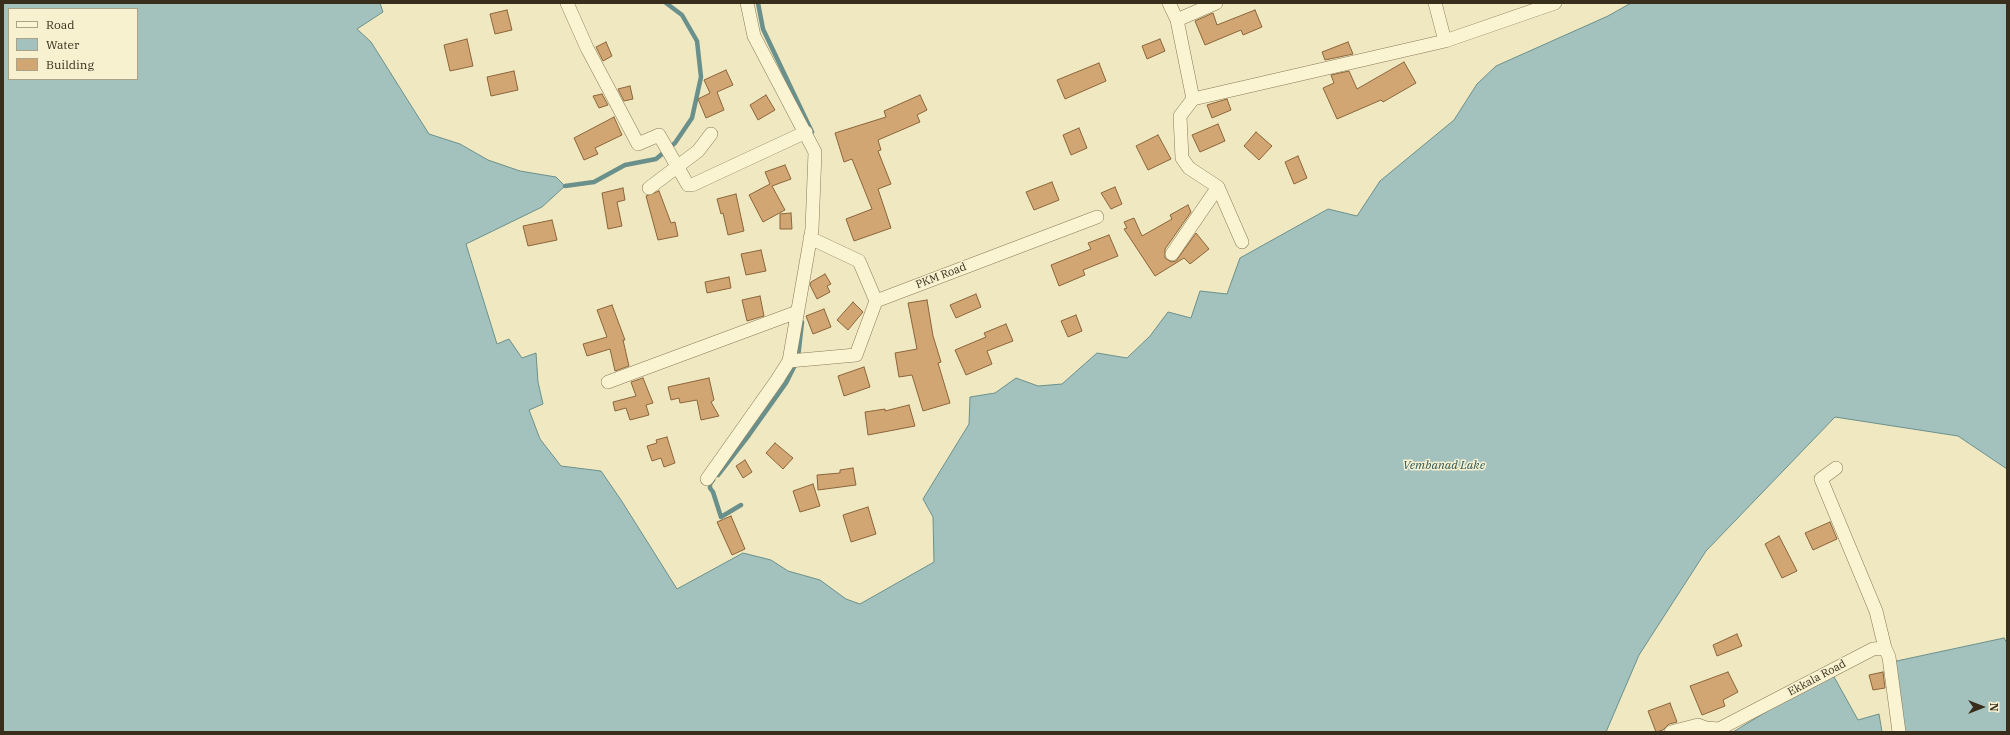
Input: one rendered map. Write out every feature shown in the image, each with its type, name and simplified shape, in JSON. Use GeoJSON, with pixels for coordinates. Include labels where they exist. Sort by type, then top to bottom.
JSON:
{"type":"FeatureCollection","features":[{"type":"Feature","properties":{"kind":"street"},"geometry":{"type":"LineString","coordinates":[[567,3],[587,48],[638,144],[659,135],[688,185],[692,185],[806,132]]}},
{"type":"Feature","properties":{"kind":"street"},"geometry":{"type":"LineString","coordinates":[[707,478],[789,361],[810,238],[817,158],[806,132],[754,36],[746,3]]}},
{"type":"Feature","properties":{"kind":"street"},"geometry":{"type":"LineString","coordinates":[[1169,3],[1177,20],[1193,99]]}},
{"type":"Feature","properties":{"kind":"street"},"geometry":{"type":"LineString","coordinates":[[1177,20],[1216,3]]}},
{"type":"Feature","properties":{"kind":"street"},"geometry":{"type":"LineString","coordinates":[[1435,3],[1445,41]]}},
{"type":"Feature","properties":{"kind":"street"},"geometry":{"type":"LineString","coordinates":[[1242,242],[1218,187],[1189,168],[1182,158],[1180,116],[1193,99],[1445,41],[1555,3]]}},
{"type":"Feature","properties":{"kind":"street"},"geometry":{"type":"LineString","coordinates":[[649,188],[698,151],[711,134]]}},
{"type":"Feature","properties":{"kind":"street"},"geometry":{"type":"LineString","coordinates":[[1172,254],[1218,187]]}},
{"type":"Feature","properties":{"kind":"street","name":"PKM Road"},"geometry":{"type":"LineString","coordinates":[[876,301],[1097,217]]}},
{"type":"Feature","properties":{"kind":"street"},"geometry":{"type":"LineString","coordinates":[[789,361],[856,355],[876,301],[858,261],[810,238]]}},
{"type":"Feature","properties":{"kind":"street"},"geometry":{"type":"LineString","coordinates":[[608,382],[797,312]]}},
{"type":"Feature","properties":{"kind":"street"},"geometry":{"type":"LineString","coordinates":[[1836,468],[1821,479],[1876,611],[1885,648],[1889,657],[1899,732]]}},
{"type":"Feature","properties":{"kind":"street","name":"Ekkala Road"},"geometry":{"type":"LineString","coordinates":[[1671,732],[1698,725],[1706,728],[1719,729],[1872,649],[1885,648]]}},
{"type":"Feature","properties":{"kind":"water","name":"Vembanad Lake"},"geometry":{"type":"Polygon","coordinates":[[[3,3],[380,3],[383,12],[357,29],[371,42],[429,134],[460,144],[488,160],[520,171],[556,177],[565,186],[542,207],[466,244],[497,344],[509,339],[522,358],[536,353],[538,382],[543,404],[529,410],[540,439],[561,466],[601,471],[677,589],[743,553],[771,560],[788,571],[820,580],[846,599],[860,604],[934,562],[933,517],[923,499],[969,424],[970,397],[995,393],[1016,378],[1038,386],[1062,384],[1097,353],[1127,358],[1150,336],[1168,312],[1191,318],[1200,291],[1227,294],[1240,258],[1328,209],[1357,216],[1380,181],[1454,120],[1477,84],[1496,66],[1608,16],[1631,3],[2007,3],[2007,469],[1958,436],[1835,417],[1706,551],[1639,655],[1606,732],[3,732],[3,3]]]}},
{"type":"Feature","properties":{"kind":"water"},"geometry":{"type":"Polygon","coordinates":[[[2004,638],[2007,643],[2007,732],[1903,732],[1892,662],[2004,638]]]}},
{"type":"Feature","properties":{"kind":"water"},"geometry":{"type":"Polygon","coordinates":[[[1833,675],[1858,720],[1879,714],[1882,732],[1733,732],[1779,704],[1833,675]]]}},
{"type":"Feature","properties":{"kind":"building"},"geometry":{"type":"Polygon","coordinates":[[[507,10],[512,30],[495,34],[490,14],[507,10]]]}},
{"type":"Feature","properties":{"kind":"building"},"geometry":{"type":"Polygon","coordinates":[[[1255,10],[1262,27],[1243,35],[1241,30],[1205,45],[1195,21],[1213,13],[1217,25],[1255,10]]]}},
{"type":"Feature","properties":{"kind":"building"},"geometry":{"type":"Polygon","coordinates":[[[467,39],[473,66],[450,71],[444,45],[467,39]]]}},
{"type":"Feature","properties":{"kind":"building"},"geometry":{"type":"Polygon","coordinates":[[[1160,39],[1165,51],[1147,59],[1142,46],[1160,39]]]}},
{"type":"Feature","properties":{"kind":"building"},"geometry":{"type":"Polygon","coordinates":[[[606,42],[612,56],[603,61],[596,47],[606,42]]]}},
{"type":"Feature","properties":{"kind":"building"},"geometry":{"type":"Polygon","coordinates":[[[1348,42],[1353,54],[1325,60],[1322,52],[1348,42]]]}},
{"type":"Feature","properties":{"kind":"building"},"geometry":{"type":"Polygon","coordinates":[[[1404,62],[1416,83],[1383,102],[1381,100],[1337,119],[1323,88],[1334,83],[1331,75],[1349,71],[1357,89],[1404,62]]]}},
{"type":"Feature","properties":{"kind":"building"},"geometry":{"type":"Polygon","coordinates":[[[1099,63],[1106,81],[1065,99],[1057,80],[1099,63]]]}},
{"type":"Feature","properties":{"kind":"building"},"geometry":{"type":"Polygon","coordinates":[[[726,70],[733,85],[717,92],[724,110],[706,118],[698,99],[710,93],[704,80],[726,70]]]}},
{"type":"Feature","properties":{"kind":"building"},"geometry":{"type":"Polygon","coordinates":[[[514,71],[518,90],[491,96],[487,77],[514,71]]]}},
{"type":"Feature","properties":{"kind":"building"},"geometry":{"type":"Polygon","coordinates":[[[630,86],[633,99],[624,101],[618,89],[630,86]]]}},
{"type":"Feature","properties":{"kind":"building"},"geometry":{"type":"Polygon","coordinates":[[[602,94],[608,105],[599,108],[593,96],[602,94]]]}},
{"type":"Feature","properties":{"kind":"building"},"geometry":{"type":"Polygon","coordinates":[[[766,95],[775,110],[758,120],[750,105],[766,95]]]}},
{"type":"Feature","properties":{"kind":"building"},"geometry":{"type":"Polygon","coordinates":[[[920,95],[927,110],[917,115],[920,122],[878,140],[881,150],[878,151],[891,184],[878,189],[891,228],[854,241],[846,219],[872,209],[852,159],[844,162],[835,133],[886,117],[884,111],[920,95]]]}},
{"type":"Feature","properties":{"kind":"building"},"geometry":{"type":"Polygon","coordinates":[[[1227,99],[1231,110],[1212,118],[1207,105],[1227,99]]]}},
{"type":"Feature","properties":{"kind":"building"},"geometry":{"type":"Polygon","coordinates":[[[614,117],[622,135],[595,148],[598,154],[584,160],[574,138],[614,117]]]}},
{"type":"Feature","properties":{"kind":"building"},"geometry":{"type":"Polygon","coordinates":[[[1218,124],[1225,141],[1200,152],[1192,135],[1218,124]]]}},
{"type":"Feature","properties":{"kind":"building"},"geometry":{"type":"Polygon","coordinates":[[[1079,128],[1087,148],[1071,155],[1063,135],[1079,128]]]}},
{"type":"Feature","properties":{"kind":"building"},"geometry":{"type":"Polygon","coordinates":[[[1256,132],[1272,146],[1259,160],[1244,146],[1256,132]]]}},
{"type":"Feature","properties":{"kind":"building"},"geometry":{"type":"Polygon","coordinates":[[[1158,135],[1171,159],[1148,170],[1136,146],[1158,135]]]}},
{"type":"Feature","properties":{"kind":"building"},"geometry":{"type":"Polygon","coordinates":[[[1298,156],[1307,178],[1294,184],[1285,162],[1298,156]]]}},
{"type":"Feature","properties":{"kind":"building"},"geometry":{"type":"Polygon","coordinates":[[[785,165],[791,179],[772,186],[785,210],[763,222],[749,195],[770,184],[765,172],[785,165]]]}},
{"type":"Feature","properties":{"kind":"building"},"geometry":{"type":"Polygon","coordinates":[[[1052,182],[1059,200],[1034,210],[1026,192],[1052,182]]]}},
{"type":"Feature","properties":{"kind":"building"},"geometry":{"type":"Polygon","coordinates":[[[1115,187],[1122,204],[1111,209],[1101,193],[1115,187]]]}},
{"type":"Feature","properties":{"kind":"building"},"geometry":{"type":"Polygon","coordinates":[[[623,188],[625,200],[617,202],[622,226],[608,229],[602,193],[623,188]]]}},
{"type":"Feature","properties":{"kind":"building"},"geometry":{"type":"Polygon","coordinates":[[[659,191],[671,223],[675,222],[678,236],[658,240],[646,196],[659,191]]]}},
{"type":"Feature","properties":{"kind":"building"},"geometry":{"type":"Polygon","coordinates":[[[736,194],[744,231],[728,235],[723,213],[721,214],[717,199],[736,194]]]}},
{"type":"Feature","properties":{"kind":"building"},"geometry":{"type":"Polygon","coordinates":[[[1188,205],[1191,212],[1165,249],[1165,258],[1171,262],[1176,261],[1196,233],[1209,249],[1190,264],[1184,258],[1155,276],[1124,229],[1127,228],[1124,222],[1134,218],[1142,236],[1172,219],[1170,215],[1188,205]]]}},
{"type":"Feature","properties":{"kind":"building"},"geometry":{"type":"Polygon","coordinates":[[[791,213],[792,229],[780,229],[780,214],[791,213]]]}},
{"type":"Feature","properties":{"kind":"building"},"geometry":{"type":"Polygon","coordinates":[[[552,220],[557,240],[528,246],[523,226],[552,220]]]}},
{"type":"Feature","properties":{"kind":"building"},"geometry":{"type":"Polygon","coordinates":[[[1109,235],[1118,256],[1083,270],[1085,275],[1059,286],[1051,265],[1091,249],[1088,243],[1109,235]]]}},
{"type":"Feature","properties":{"kind":"building"},"geometry":{"type":"Polygon","coordinates":[[[761,250],[766,271],[746,275],[741,254],[761,250]]]}},
{"type":"Feature","properties":{"kind":"building"},"geometry":{"type":"Polygon","coordinates":[[[825,274],[831,284],[827,286],[830,292],[817,299],[810,285],[811,282],[825,274]]]}},
{"type":"Feature","properties":{"kind":"building"},"geometry":{"type":"Polygon","coordinates":[[[729,277],[731,288],[707,293],[705,282],[729,277]]]}},
{"type":"Feature","properties":{"kind":"building"},"geometry":{"type":"Polygon","coordinates":[[[976,294],[981,307],[956,318],[950,305],[976,294]]]}},
{"type":"Feature","properties":{"kind":"building"},"geometry":{"type":"Polygon","coordinates":[[[760,296],[764,316],[747,321],[742,300],[760,296]]]}},
{"type":"Feature","properties":{"kind":"building"},"geometry":{"type":"Polygon","coordinates":[[[927,300],[933,336],[941,362],[938,363],[950,403],[923,411],[912,375],[899,377],[895,353],[917,349],[908,303],[927,300]]]}},
{"type":"Feature","properties":{"kind":"building"},"geometry":{"type":"Polygon","coordinates":[[[853,302],[863,312],[848,330],[837,320],[853,302]]]}},
{"type":"Feature","properties":{"kind":"building"},"geometry":{"type":"Polygon","coordinates":[[[612,305],[625,340],[623,340],[629,366],[615,371],[610,349],[587,356],[583,344],[607,337],[597,310],[612,305]]]}},
{"type":"Feature","properties":{"kind":"building"},"geometry":{"type":"Polygon","coordinates":[[[824,309],[831,327],[813,334],[806,316],[824,309]]]}},
{"type":"Feature","properties":{"kind":"building"},"geometry":{"type":"Polygon","coordinates":[[[1076,315],[1082,331],[1068,337],[1061,321],[1076,315]]]}},
{"type":"Feature","properties":{"kind":"building"},"geometry":{"type":"Polygon","coordinates":[[[1006,324],[1013,341],[987,351],[992,364],[966,375],[955,350],[986,337],[984,333],[1006,324]]]}},
{"type":"Feature","properties":{"kind":"building"},"geometry":{"type":"Polygon","coordinates":[[[864,367],[870,387],[844,396],[838,376],[864,367]]]}},
{"type":"Feature","properties":{"kind":"building"},"geometry":{"type":"Polygon","coordinates":[[[643,378],[653,403],[646,405],[649,415],[630,420],[626,408],[615,411],[613,402],[636,396],[631,382],[643,378]]]}},
{"type":"Feature","properties":{"kind":"building"},"geometry":{"type":"Polygon","coordinates":[[[709,378],[714,400],[711,402],[719,416],[701,420],[697,400],[680,403],[679,398],[671,400],[668,387],[709,378]]]}},
{"type":"Feature","properties":{"kind":"building"},"geometry":{"type":"Polygon","coordinates":[[[909,405],[915,426],[868,435],[865,412],[885,409],[885,411],[909,405]]]}},
{"type":"Feature","properties":{"kind":"building"},"geometry":{"type":"Polygon","coordinates":[[[667,437],[675,463],[664,467],[661,458],[652,461],[647,446],[657,443],[656,440],[667,437]]]}},
{"type":"Feature","properties":{"kind":"building"},"geometry":{"type":"Polygon","coordinates":[[[775,443],[793,458],[783,469],[766,453],[775,443]]]}},
{"type":"Feature","properties":{"kind":"building"},"geometry":{"type":"Polygon","coordinates":[[[745,460],[752,472],[743,478],[736,466],[745,460]]]}},
{"type":"Feature","properties":{"kind":"building"},"geometry":{"type":"Polygon","coordinates":[[[853,468],[856,485],[818,490],[817,475],[840,473],[840,470],[853,468]]]}},
{"type":"Feature","properties":{"kind":"building"},"geometry":{"type":"Polygon","coordinates":[[[813,484],[820,506],[800,512],[793,491],[813,484]]]}},
{"type":"Feature","properties":{"kind":"building"},"geometry":{"type":"Polygon","coordinates":[[[868,507],[876,534],[851,542],[843,515],[868,507]]]}},
{"type":"Feature","properties":{"kind":"building"},"geometry":{"type":"Polygon","coordinates":[[[731,516],[745,549],[732,555],[717,522],[731,516]]]}},
{"type":"Feature","properties":{"kind":"building"},"geometry":{"type":"Polygon","coordinates":[[[1830,522],[1837,539],[1813,550],[1805,533],[1830,522]]]}},
{"type":"Feature","properties":{"kind":"building"},"geometry":{"type":"Polygon","coordinates":[[[1779,536],[1797,571],[1782,578],[1765,544],[1779,536]]]}},
{"type":"Feature","properties":{"kind":"building"},"geometry":{"type":"Polygon","coordinates":[[[1737,634],[1742,646],[1717,656],[1713,645],[1737,634]]]}},
{"type":"Feature","properties":{"kind":"building"},"geometry":{"type":"Polygon","coordinates":[[[1728,672],[1738,692],[1723,700],[1725,706],[1702,715],[1690,686],[1728,672]]]}},
{"type":"Feature","properties":{"kind":"building"},"geometry":{"type":"Polygon","coordinates":[[[1883,672],[1885,688],[1873,690],[1869,675],[1883,672]]]}},
{"type":"Feature","properties":{"kind":"building"},"geometry":{"type":"Polygon","coordinates":[[[1670,703],[1677,722],[1669,724],[1663,730],[1656,732],[1648,711],[1670,703]]]}},
{"type":"Feature","properties":{"kind":"waterway"},"geometry":{"type":"LineString","coordinates":[[565,186],[594,182],[625,165],[656,159],[675,143],[692,118],[701,77],[697,41],[682,15],[666,3]]}},
{"type":"Feature","properties":{"kind":"waterway"},"geometry":{"type":"LineString","coordinates":[[758,3],[763,29],[812,132]]}},
{"type":"Feature","properties":{"kind":"waterway"},"geometry":{"type":"LineString","coordinates":[[798,358],[802,322]]}},
{"type":"Feature","properties":{"kind":"waterway"},"geometry":{"type":"LineString","coordinates":[[718,475],[786,383],[794,367]]}},
{"type":"Feature","properties":{"kind":"waterway"},"geometry":{"type":"LineString","coordinates":[[713,480],[710,484],[710,488],[713,492],[721,517],[741,505]]}}]}
